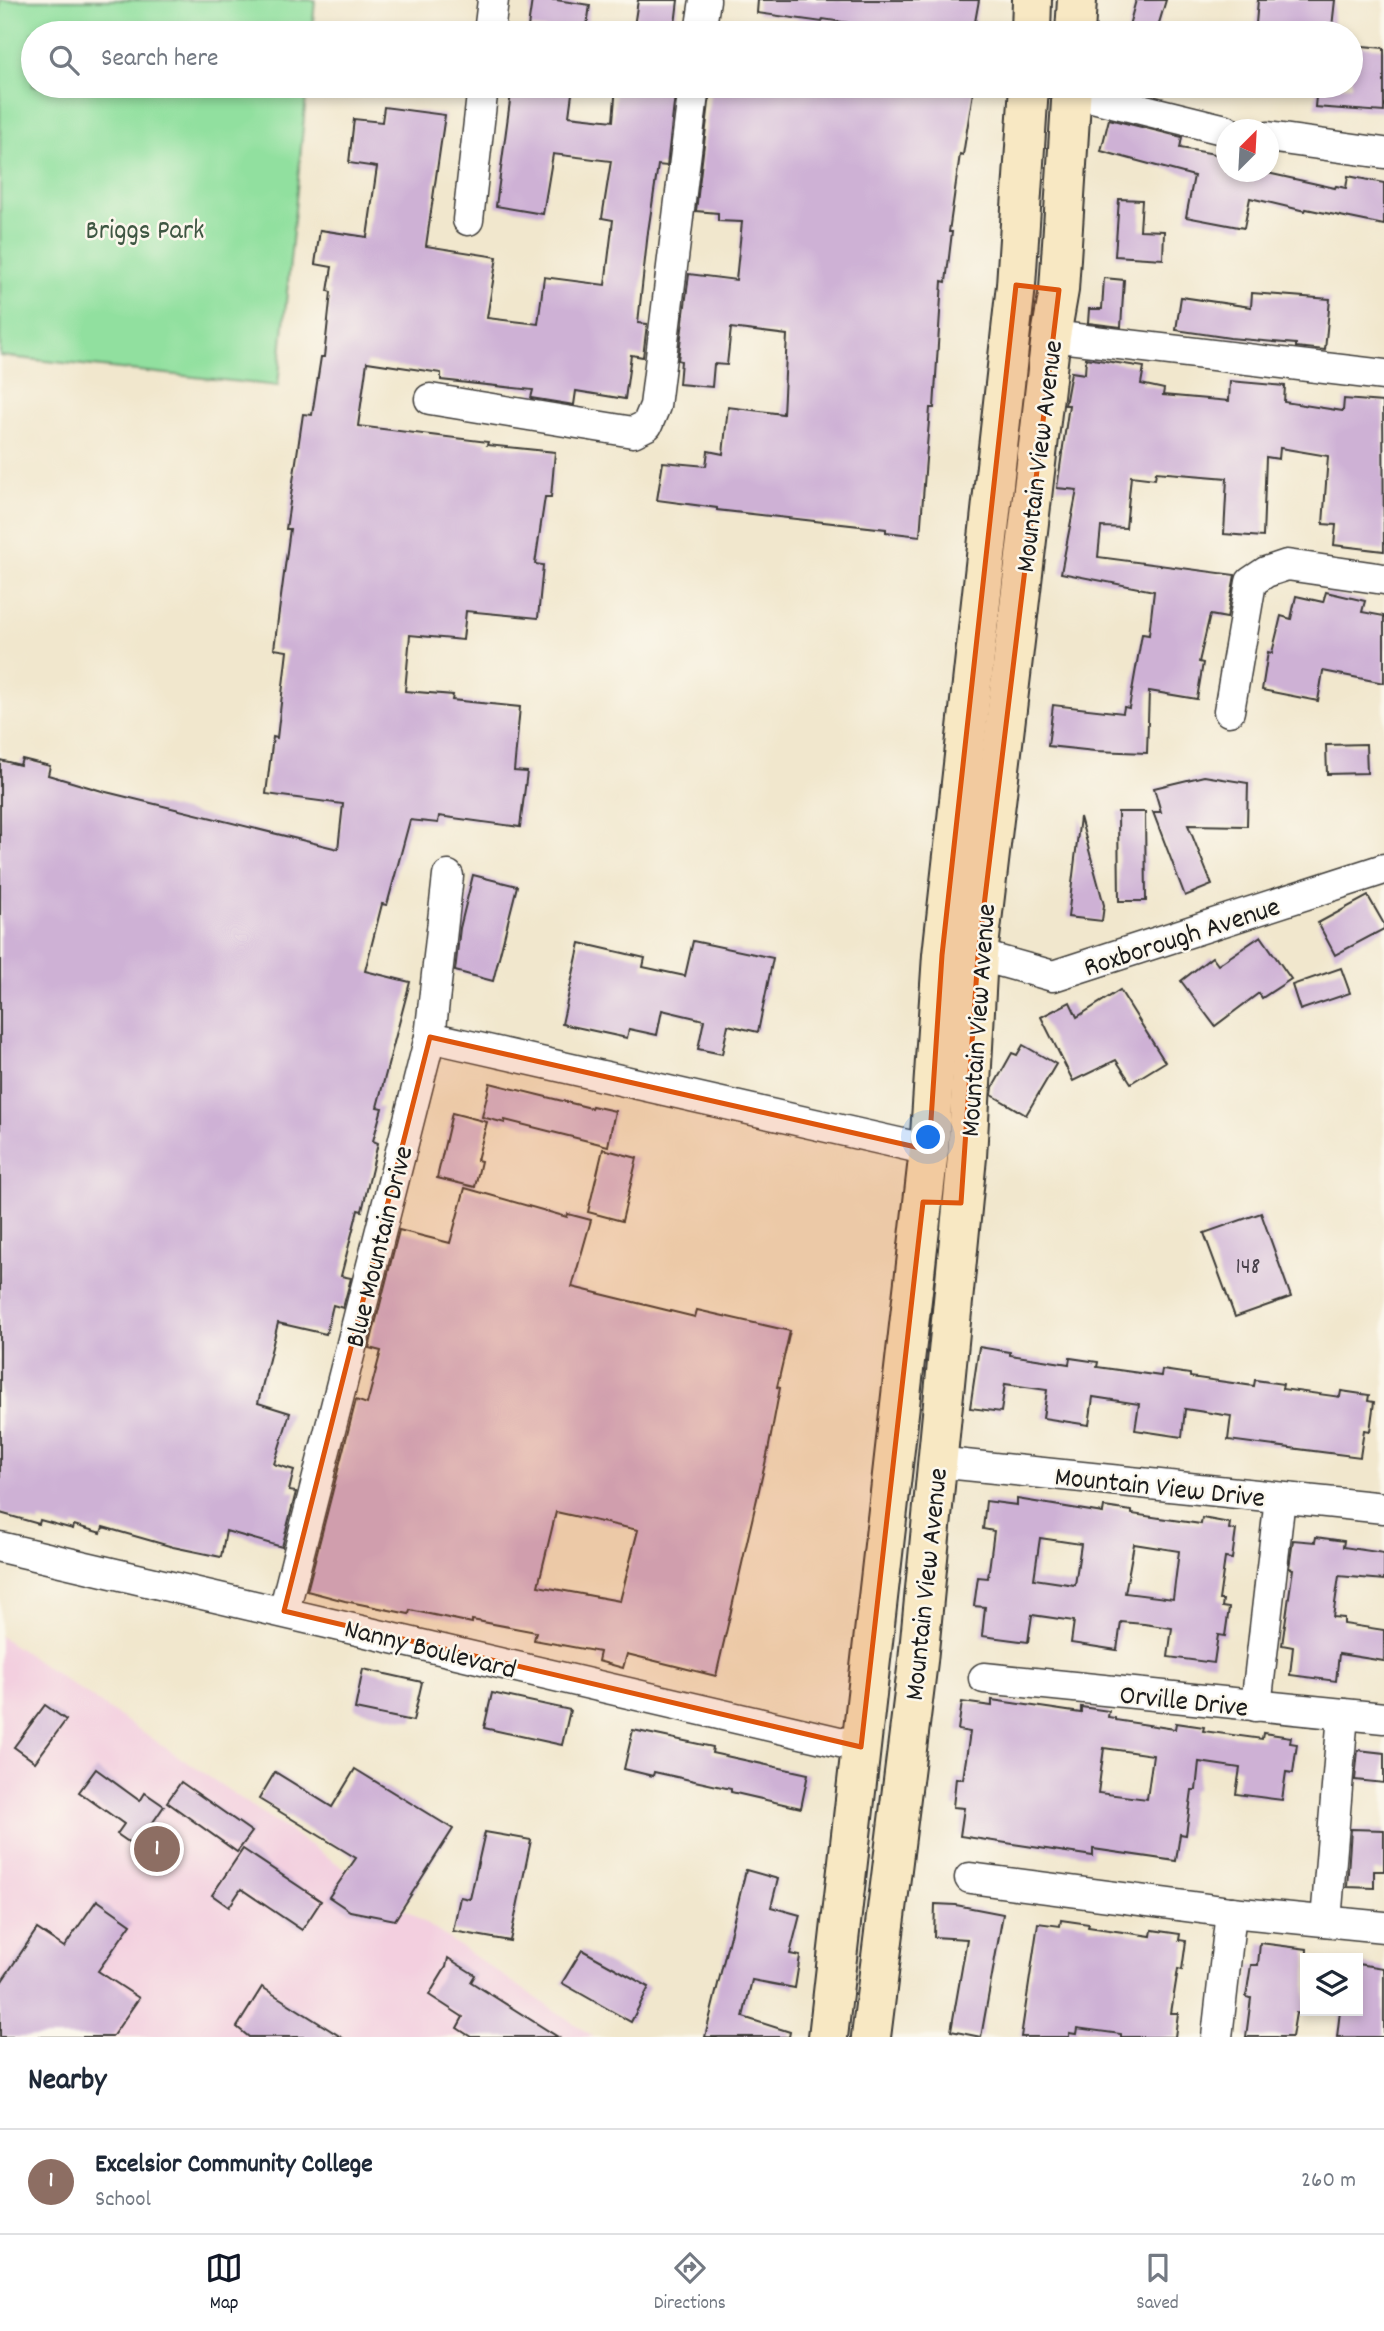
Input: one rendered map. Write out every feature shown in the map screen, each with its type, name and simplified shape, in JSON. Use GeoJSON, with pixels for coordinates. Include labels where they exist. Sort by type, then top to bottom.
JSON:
{"type":"FeatureCollection","features":[{"type":"Feature","properties":{"kind":"main road"},"geometry":{"type":"LineString","coordinates":[[1031,21],[1032,0]]}},
{"type":"Feature","properties":{"kind":"main road"},"geometry":{"type":"LineString","coordinates":[[1076,21],[1077,0]]}},
{"type":"Feature","properties":{"kind":"main road","name":"Mountain View Avenue"},"geometry":{"type":"LineString","coordinates":[[828,2037],[929,1150],[942,955],[1016,285],[1028,98]]}},
{"type":"Feature","properties":{"kind":"main road","name":"Mountain View Avenue"},"geometry":{"type":"LineString","coordinates":[[871,2037],[918,1661],[967,1157],[978,955],[1051,336],[1059,290],[1071,98]]}},
{"type":"Feature","properties":{"kind":"main road"},"geometry":{"type":"LineString","coordinates":[[1016,285],[1059,290]]}},
{"type":"Feature","properties":{"kind":"main road"},"geometry":{"type":"LineString","coordinates":[[923,1202],[961,1203]]}},
{"type":"Feature","properties":{"kind":"main road"},"geometry":{"type":"LineString","coordinates":[[875,1633],[919,1632]]}},
{"type":"Feature","properties":{"kind":"street"},"geometry":{"type":"LineString","coordinates":[[490,21],[493,0]]}},
{"type":"Feature","properties":{"kind":"street"},"geometry":{"type":"LineString","coordinates":[[702,21],[705,0]]}},
{"type":"Feature","properties":{"kind":"street"},"geometry":{"type":"LineString","coordinates":[[468,220],[482,98]]}},
{"type":"Feature","properties":{"kind":"street"},"geometry":{"type":"LineString","coordinates":[[430,399],[633,432],[647,425],[655,406],[693,98]]}},
{"type":"Feature","properties":{"kind":"street"},"geometry":{"type":"LineString","coordinates":[[1106,98],[1216,127]]}},
{"type":"Feature","properties":{"kind":"street"},"geometry":{"type":"LineString","coordinates":[[1279,138],[1384,153]]}},
{"type":"Feature","properties":{"kind":"street"},"geometry":{"type":"LineString","coordinates":[[1051,336],[1384,374]]}},
{"type":"Feature","properties":{"kind":"street"},"geometry":{"type":"LineString","coordinates":[[1229,712],[1251,582],[1266,572],[1287,565],[1384,579]]}},
{"type":"Feature","properties":{"kind":"street","name":"Roxborough Avenue"},"geometry":{"type":"LineString","coordinates":[[978,955],[1053,976],[1384,869]]}},
{"type":"Feature","properties":{"kind":"street","name":"Blue Mountain Drive"},"geometry":{"type":"LineString","coordinates":[[284,1611],[430,1037],[448,876]]}},
{"type":"Feature","properties":{"kind":"street"},"geometry":{"type":"LineString","coordinates":[[430,1037],[929,1150]]}},
{"type":"Feature","properties":{"kind":"street","name":"Mountain View Drive"},"geometry":{"type":"LineString","coordinates":[[936,1462],[1384,1508]]}},
{"type":"Feature","properties":{"kind":"street"},"geometry":{"type":"LineString","coordinates":[[1256,1706],[1280,1498]]}},
{"type":"Feature","properties":{"kind":"street","name":"Nanny Boulevard"},"geometry":{"type":"LineString","coordinates":[[0,1547],[861,1747]]}},
{"type":"Feature","properties":{"kind":"street","name":"Orville Drive"},"geometry":{"type":"LineString","coordinates":[[984,1678],[1384,1718]]}},
{"type":"Feature","properties":{"kind":"street"},"geometry":{"type":"LineString","coordinates":[[1326,1921],[1343,1714]]}},
{"type":"Feature","properties":{"kind":"street"},"geometry":{"type":"LineString","coordinates":[[970,1878],[1231,1912],[1384,1927]]}},
{"type":"Feature","properties":{"kind":"street"},"geometry":{"type":"LineString","coordinates":[[1217,2037],[1231,1912]]}},
{"type":"Feature","properties":{"kind":"highlighted area"},"geometry":{"type":"Polygon","coordinates":[[[1016,285],[1059,290],[978,955],[961,1203],[923,1202],[861,1747],[284,1611],[430,1037],[929,1150],[942,955],[1016,285]]]}},
{"type":"Feature","properties":{"kind":"shaded area"},"geometry":{"type":"Polygon","coordinates":[[[0,1636],[36,1660],[594,2037],[0,2037],[0,1636]]]}},
{"type":"Feature","properties":{"kind":"green space","name":"Briggs Park"},"geometry":{"type":"Polygon","coordinates":[[[0,0],[315,0],[313,21],[21,21],[21,98],[306,98],[278,386],[0,356],[0,0]]]}},
{"type":"Feature","properties":{"kind":"building"},"geometry":{"type":"Polygon","coordinates":[[[532,0],[590,5],[588,21],[529,21],[532,0]]]}},
{"type":"Feature","properties":{"kind":"building"},"geometry":{"type":"Polygon","coordinates":[[[638,0],[678,0],[675,21],[635,21],[638,0]]]}},
{"type":"Feature","properties":{"kind":"building"},"geometry":{"type":"Polygon","coordinates":[[[758,0],[979,0],[975,21],[815,21],[757,13],[758,0]]]}},
{"type":"Feature","properties":{"kind":"building"},"geometry":{"type":"Polygon","coordinates":[[[1136,0],[1166,0],[1160,21],[1130,21],[1136,0]]]}},
{"type":"Feature","properties":{"kind":"building"},"geometry":{"type":"Polygon","coordinates":[[[1258,0],[1335,0],[1333,21],[1256,21],[1258,0]]]}},
{"type":"Feature","properties":{"kind":"building"},"geometry":{"type":"Polygon","coordinates":[[[1363,46],[1384,48],[1384,112],[1315,107],[1316,98],[1363,98],[1363,46]]]}},
{"type":"Feature","properties":{"kind":"building"},"geometry":{"type":"Polygon","coordinates":[[[510,98],[571,98],[569,116],[613,121],[615,98],[675,98],[667,166],[658,165],[648,232],[638,323],[647,324],[643,357],[631,355],[625,399],[576,391],[574,405],[531,398],[533,390],[441,380],[441,373],[367,362],[358,426],[555,452],[551,497],[545,497],[535,564],[543,565],[538,618],[466,611],[463,640],[410,635],[405,691],[453,695],[452,700],[520,707],[514,771],[527,772],[520,827],[439,816],[438,823],[410,820],[387,905],[382,904],[365,971],[410,982],[377,1107],[382,1108],[373,1141],[378,1143],[362,1211],[358,1210],[341,1276],[351,1278],[343,1308],[333,1305],[326,1334],[278,1323],[258,1403],[290,1413],[274,1464],[294,1470],[289,1491],[296,1492],[282,1547],[226,1531],[221,1557],[173,1547],[103,1527],[101,1533],[74,1525],[73,1529],[40,1520],[39,1524],[0,1513],[0,760],[20,765],[22,759],[50,766],[48,775],[102,791],[338,849],[343,804],[266,794],[273,737],[277,738],[287,651],[274,649],[290,529],[286,529],[303,414],[312,415],[321,357],[324,357],[331,292],[328,291],[332,267],[315,264],[320,230],[367,237],[377,167],[349,163],[354,119],[382,122],[384,107],[445,115],[426,246],[497,257],[487,318],[538,324],[544,277],[605,285],[613,220],[602,218],[611,161],[553,154],[543,214],[496,206],[510,98]]]}},
{"type":"Feature","properties":{"kind":"building"},"geometry":{"type":"Polygon","coordinates":[[[710,98],[972,98],[963,155],[960,154],[949,232],[952,232],[946,282],[942,281],[934,408],[930,408],[920,536],[886,532],[886,529],[717,510],[657,500],[663,462],[706,466],[708,451],[723,454],[728,407],[783,414],[787,335],[731,328],[727,365],[714,364],[712,387],[679,384],[681,361],[678,360],[689,274],[736,280],[742,222],[718,221],[718,213],[696,211],[710,98]]]}},
{"type":"Feature","properties":{"kind":"building"},"geometry":{"type":"Polygon","coordinates":[[[1109,119],[1182,137],[1180,148],[1216,154],[1216,182],[1279,182],[1279,176],[1335,188],[1346,188],[1348,176],[1384,183],[1384,225],[1250,198],[1244,228],[1186,217],[1194,176],[1101,151],[1109,119]]]}},
{"type":"Feature","properties":{"kind":"building"},"geometry":{"type":"Polygon","coordinates":[[[1119,199],[1142,200],[1140,230],[1164,231],[1163,259],[1115,256],[1119,199]]]}},
{"type":"Feature","properties":{"kind":"building"},"geometry":{"type":"Polygon","coordinates":[[[1104,278],[1124,280],[1121,327],[1088,323],[1089,309],[1102,309],[1104,278]]]}},
{"type":"Feature","properties":{"kind":"building"},"geometry":{"type":"Polygon","coordinates":[[[1252,293],[1330,299],[1325,350],[1176,330],[1181,297],[1251,307],[1252,293]]]}},
{"type":"Feature","properties":{"kind":"building"},"geometry":{"type":"Polygon","coordinates":[[[1086,358],[1144,367],[1141,384],[1164,389],[1163,395],[1229,401],[1230,381],[1285,386],[1284,402],[1343,411],[1344,399],[1383,402],[1384,551],[1334,545],[1336,525],[1323,524],[1328,456],[1280,448],[1279,459],[1266,457],[1263,537],[1224,534],[1227,478],[1156,472],[1155,479],[1131,476],[1126,528],[1101,527],[1098,557],[1235,575],[1227,618],[1210,615],[1199,662],[1203,663],[1197,699],[1149,691],[1147,753],[1048,746],[1053,705],[1123,713],[1124,707],[1129,708],[1142,634],[1149,635],[1154,591],[1061,573],[1077,490],[1057,488],[1069,405],[1065,405],[1071,372],[1085,374],[1086,358]]]}},
{"type":"Feature","properties":{"kind":"building"},"geometry":{"type":"Polygon","coordinates":[[[1326,592],[1365,601],[1362,612],[1384,616],[1384,683],[1323,671],[1318,701],[1262,690],[1268,652],[1272,653],[1281,616],[1291,619],[1296,596],[1323,602],[1326,592]]]}},
{"type":"Feature","properties":{"kind":"building"},"geometry":{"type":"Polygon","coordinates":[[[1366,744],[1367,773],[1327,774],[1326,745],[1366,744]]]}},
{"type":"Feature","properties":{"kind":"building"},"geometry":{"type":"Polygon","coordinates":[[[1204,776],[1248,783],[1247,826],[1188,825],[1212,885],[1185,896],[1153,812],[1161,812],[1154,788],[1204,776]]]}},
{"type":"Feature","properties":{"kind":"building"},"geometry":{"type":"Polygon","coordinates":[[[1118,812],[1145,812],[1146,901],[1119,901],[1118,812]]]}},
{"type":"Feature","properties":{"kind":"building"},"geometry":{"type":"Polygon","coordinates":[[[1080,817],[1104,905],[1102,921],[1068,917],[1080,817]]]}},
{"type":"Feature","properties":{"kind":"building"},"geometry":{"type":"Polygon","coordinates":[[[473,875],[517,886],[493,981],[455,971],[460,928],[473,875]]]}},
{"type":"Feature","properties":{"kind":"building"},"geometry":{"type":"Polygon","coordinates":[[[1368,896],[1384,924],[1384,929],[1335,955],[1318,923],[1368,896]]]}},
{"type":"Feature","properties":{"kind":"building"},"geometry":{"type":"Polygon","coordinates":[[[1261,936],[1291,979],[1262,998],[1259,993],[1215,1026],[1181,981],[1212,957],[1218,965],[1261,936]]]}},
{"type":"Feature","properties":{"kind":"building"},"geometry":{"type":"Polygon","coordinates":[[[693,941],[773,958],[758,1032],[728,1025],[722,1054],[698,1049],[704,1020],[662,1010],[657,1035],[629,1029],[627,1038],[562,1024],[580,943],[645,958],[643,967],[685,976],[693,941]]]}},
{"type":"Feature","properties":{"kind":"building"},"geometry":{"type":"Polygon","coordinates":[[[1341,968],[1350,993],[1300,1010],[1292,985],[1341,968]]]}},
{"type":"Feature","properties":{"kind":"building"},"geometry":{"type":"Polygon","coordinates":[[[1120,990],[1165,1062],[1131,1083],[1116,1060],[1073,1081],[1041,1017],[1070,1002],[1077,1017],[1120,990]]]}},
{"type":"Feature","properties":{"kind":"building"},"geometry":{"type":"Polygon","coordinates":[[[1023,1045],[1056,1064],[1026,1115],[992,1095],[993,1087],[1012,1053],[1017,1055],[1023,1045]]]}},
{"type":"Feature","properties":{"kind":"building"},"geometry":{"type":"Polygon","coordinates":[[[490,1083],[591,1108],[592,1106],[615,1111],[608,1146],[505,1120],[505,1123],[482,1117],[490,1083]]]}},
{"type":"Feature","properties":{"kind":"building"},"geometry":{"type":"Polygon","coordinates":[[[452,1113],[487,1122],[477,1160],[481,1161],[475,1187],[437,1178],[452,1113]]]}},
{"type":"Feature","properties":{"kind":"building"},"geometry":{"type":"Polygon","coordinates":[[[603,1149],[637,1158],[622,1221],[588,1212],[603,1149]]]}},
{"type":"Feature","properties":{"kind":"building"},"geometry":{"type":"Polygon","coordinates":[[[465,1188],[567,1217],[568,1214],[591,1220],[572,1287],[695,1317],[697,1310],[790,1331],[777,1387],[780,1388],[768,1451],[716,1676],[627,1654],[623,1668],[598,1661],[600,1652],[534,1640],[536,1632],[472,1620],[472,1623],[410,1610],[409,1614],[307,1591],[356,1400],[367,1404],[381,1351],[369,1348],[399,1230],[450,1243],[465,1188]],[[556,1512],[538,1586],[620,1601],[638,1530],[556,1512]]]}},
{"type":"Feature","properties":{"kind":"building"},"geometry":{"type":"Polygon","coordinates":[[[1261,1213],[1291,1297],[1235,1317],[1204,1233],[1261,1213]]]}},
{"type":"Feature","properties":{"kind":"building"},"geometry":{"type":"Polygon","coordinates":[[[979,1347],[1010,1352],[1010,1355],[1069,1364],[1070,1358],[1098,1362],[1097,1367],[1161,1376],[1162,1370],[1254,1386],[1255,1380],[1283,1384],[1282,1389],[1340,1397],[1341,1391],[1369,1395],[1368,1401],[1374,1402],[1370,1431],[1364,1430],[1360,1457],[1228,1440],[1231,1416],[1185,1409],[1182,1437],[1135,1430],[1139,1404],[1093,1397],[1089,1425],[1043,1418],[1047,1390],[1005,1384],[1001,1412],[970,1408],[979,1347]]]}},
{"type":"Feature","properties":{"kind":"building"},"geometry":{"type":"Polygon","coordinates":[[[1017,1499],[1103,1513],[1104,1507],[1201,1524],[1202,1518],[1230,1523],[1229,1529],[1236,1530],[1232,1559],[1225,1558],[1219,1600],[1223,1600],[1222,1607],[1229,1608],[1225,1636],[1218,1635],[1214,1663],[1168,1657],[1172,1628],[1144,1624],[1121,1622],[1117,1650],[1071,1643],[1074,1621],[1032,1615],[1028,1642],[982,1636],[985,1607],[974,1606],[978,1577],[988,1578],[994,1531],[983,1529],[986,1501],[1017,1505],[1017,1499]],[[1040,1538],[1034,1579],[1075,1585],[1081,1544],[1040,1538]],[[1134,1544],[1125,1593],[1173,1599],[1179,1551],[1134,1544]]]}},
{"type":"Feature","properties":{"kind":"building"},"geometry":{"type":"Polygon","coordinates":[[[1316,1537],[1344,1541],[1343,1547],[1384,1553],[1384,1580],[1339,1576],[1333,1617],[1344,1618],[1344,1624],[1384,1630],[1384,1661],[1339,1654],[1336,1681],[1290,1675],[1293,1647],[1282,1645],[1293,1569],[1289,1568],[1293,1540],[1315,1542],[1316,1537]]]}},
{"type":"Feature","properties":{"kind":"building"},"geometry":{"type":"Polygon","coordinates":[[[363,1669],[422,1682],[413,1721],[355,1709],[363,1669]]]}},
{"type":"Feature","properties":{"kind":"building"},"geometry":{"type":"Polygon","coordinates":[[[492,1693],[570,1710],[562,1745],[484,1728],[492,1693]]]}},
{"type":"Feature","properties":{"kind":"building"},"geometry":{"type":"Polygon","coordinates":[[[992,1700],[1081,1713],[1081,1707],[1109,1711],[1108,1717],[1115,1720],[1175,1729],[1176,1723],[1204,1727],[1203,1731],[1262,1739],[1263,1733],[1291,1737],[1290,1743],[1297,1744],[1293,1773],[1286,1772],[1282,1800],[1236,1794],[1240,1768],[1199,1762],[1186,1835],[1180,1834],[1176,1861],[1093,1849],[1093,1856],[960,1836],[964,1808],[953,1807],[956,1778],[963,1779],[970,1732],[958,1730],[962,1702],[992,1706],[992,1700]],[[1104,1748],[1098,1793],[1147,1799],[1153,1755],[1104,1748]]]}},
{"type":"Feature","properties":{"kind":"building"},"geometry":{"type":"Polygon","coordinates":[[[45,1705],[66,1720],[35,1762],[14,1747],[45,1705]]]}},
{"type":"Feature","properties":{"kind":"building"},"geometry":{"type":"Polygon","coordinates":[[[633,1730],[713,1747],[712,1753],[808,1774],[801,1808],[654,1772],[653,1776],[624,1769],[633,1730]]]}},
{"type":"Feature","properties":{"kind":"building"},"geometry":{"type":"Polygon","coordinates":[[[1358,1750],[1384,1753],[1384,1783],[1355,1780],[1358,1750]]]}},
{"type":"Feature","properties":{"kind":"building"},"geometry":{"type":"Polygon","coordinates":[[[96,1769],[140,1801],[145,1793],[164,1806],[136,1847],[117,1834],[124,1824],[79,1792],[96,1769]]]}},
{"type":"Feature","properties":{"kind":"building"},"geometry":{"type":"Polygon","coordinates":[[[355,1769],[453,1829],[395,1920],[350,1911],[329,1897],[356,1858],[259,1799],[275,1772],[332,1807],[355,1769]]]}},
{"type":"Feature","properties":{"kind":"building"},"geometry":{"type":"Polygon","coordinates":[[[181,1782],[252,1832],[237,1852],[167,1802],[181,1782]]]}},
{"type":"Feature","properties":{"kind":"building"},"geometry":{"type":"Polygon","coordinates":[[[1351,1829],[1384,1830],[1384,1871],[1374,1871],[1374,1888],[1347,1887],[1351,1829]]]}},
{"type":"Feature","properties":{"kind":"building"},"geometry":{"type":"Polygon","coordinates":[[[485,1832],[531,1840],[510,1941],[453,1931],[460,1897],[470,1899],[485,1832]]]}},
{"type":"Feature","properties":{"kind":"building"},"geometry":{"type":"Polygon","coordinates":[[[243,1849],[321,1901],[302,1930],[241,1889],[229,1907],[212,1895],[243,1849]]]}},
{"type":"Feature","properties":{"kind":"building"},"geometry":{"type":"Polygon","coordinates":[[[746,1870],[778,1879],[771,1907],[800,1915],[790,1954],[800,1956],[795,1988],[752,1980],[743,2017],[790,2032],[789,2037],[705,2037],[746,1870]]]}},
{"type":"Feature","properties":{"kind":"building"},"geometry":{"type":"Polygon","coordinates":[[[97,1900],[131,1924],[98,1971],[139,1998],[112,2037],[0,2037],[0,1984],[37,1929],[64,1947],[97,1900]]]}},
{"type":"Feature","properties":{"kind":"building"},"geometry":{"type":"Polygon","coordinates":[[[935,1904],[1003,1914],[981,2037],[951,2031],[967,1939],[934,1937],[935,1904]]]}},
{"type":"Feature","properties":{"kind":"building"},"geometry":{"type":"Polygon","coordinates":[[[1061,1920],[1089,1924],[1088,1927],[1151,1936],[1152,1930],[1180,1934],[1179,1940],[1186,1941],[1182,1970],[1178,1969],[1171,2013],[1178,2013],[1175,2037],[1121,2037],[1121,2034],[1077,2028],[1076,2034],[1069,2033],[1069,2037],[1021,2037],[1038,1923],[1060,1926],[1061,1920]]]}},
{"type":"Feature","properties":{"kind":"building"},"geometry":{"type":"Polygon","coordinates":[[[1260,1943],[1307,1949],[1307,1953],[1300,1953],[1300,2013],[1296,2013],[1292,2037],[1246,2037],[1251,1998],[1246,1997],[1251,1965],[1258,1965],[1260,1943]]]}},
{"type":"Feature","properties":{"kind":"building"},"geometry":{"type":"Polygon","coordinates":[[[582,1950],[649,1987],[631,2022],[562,1983],[582,1950]]]}},
{"type":"Feature","properties":{"kind":"building"},"geometry":{"type":"Polygon","coordinates":[[[448,1958],[475,1975],[471,1982],[558,2037],[471,2037],[457,2028],[463,2017],[429,1995],[446,1967],[448,1958]]]}},
{"type":"Feature","properties":{"kind":"building"},"geometry":{"type":"Polygon","coordinates":[[[1363,1965],[1384,1968],[1384,2037],[1337,2037],[1339,2016],[1363,2016],[1363,1965]]]}},
{"type":"Feature","properties":{"kind":"building"},"geometry":{"type":"Polygon","coordinates":[[[262,1987],[341,2037],[249,2037],[237,2027],[262,1987]]]}},
{"type":"Feature","properties":{"kind":"place","name":"Excelsior Community College"},"geometry":{"type":"Point","coordinates":[157,1849]}}]}
